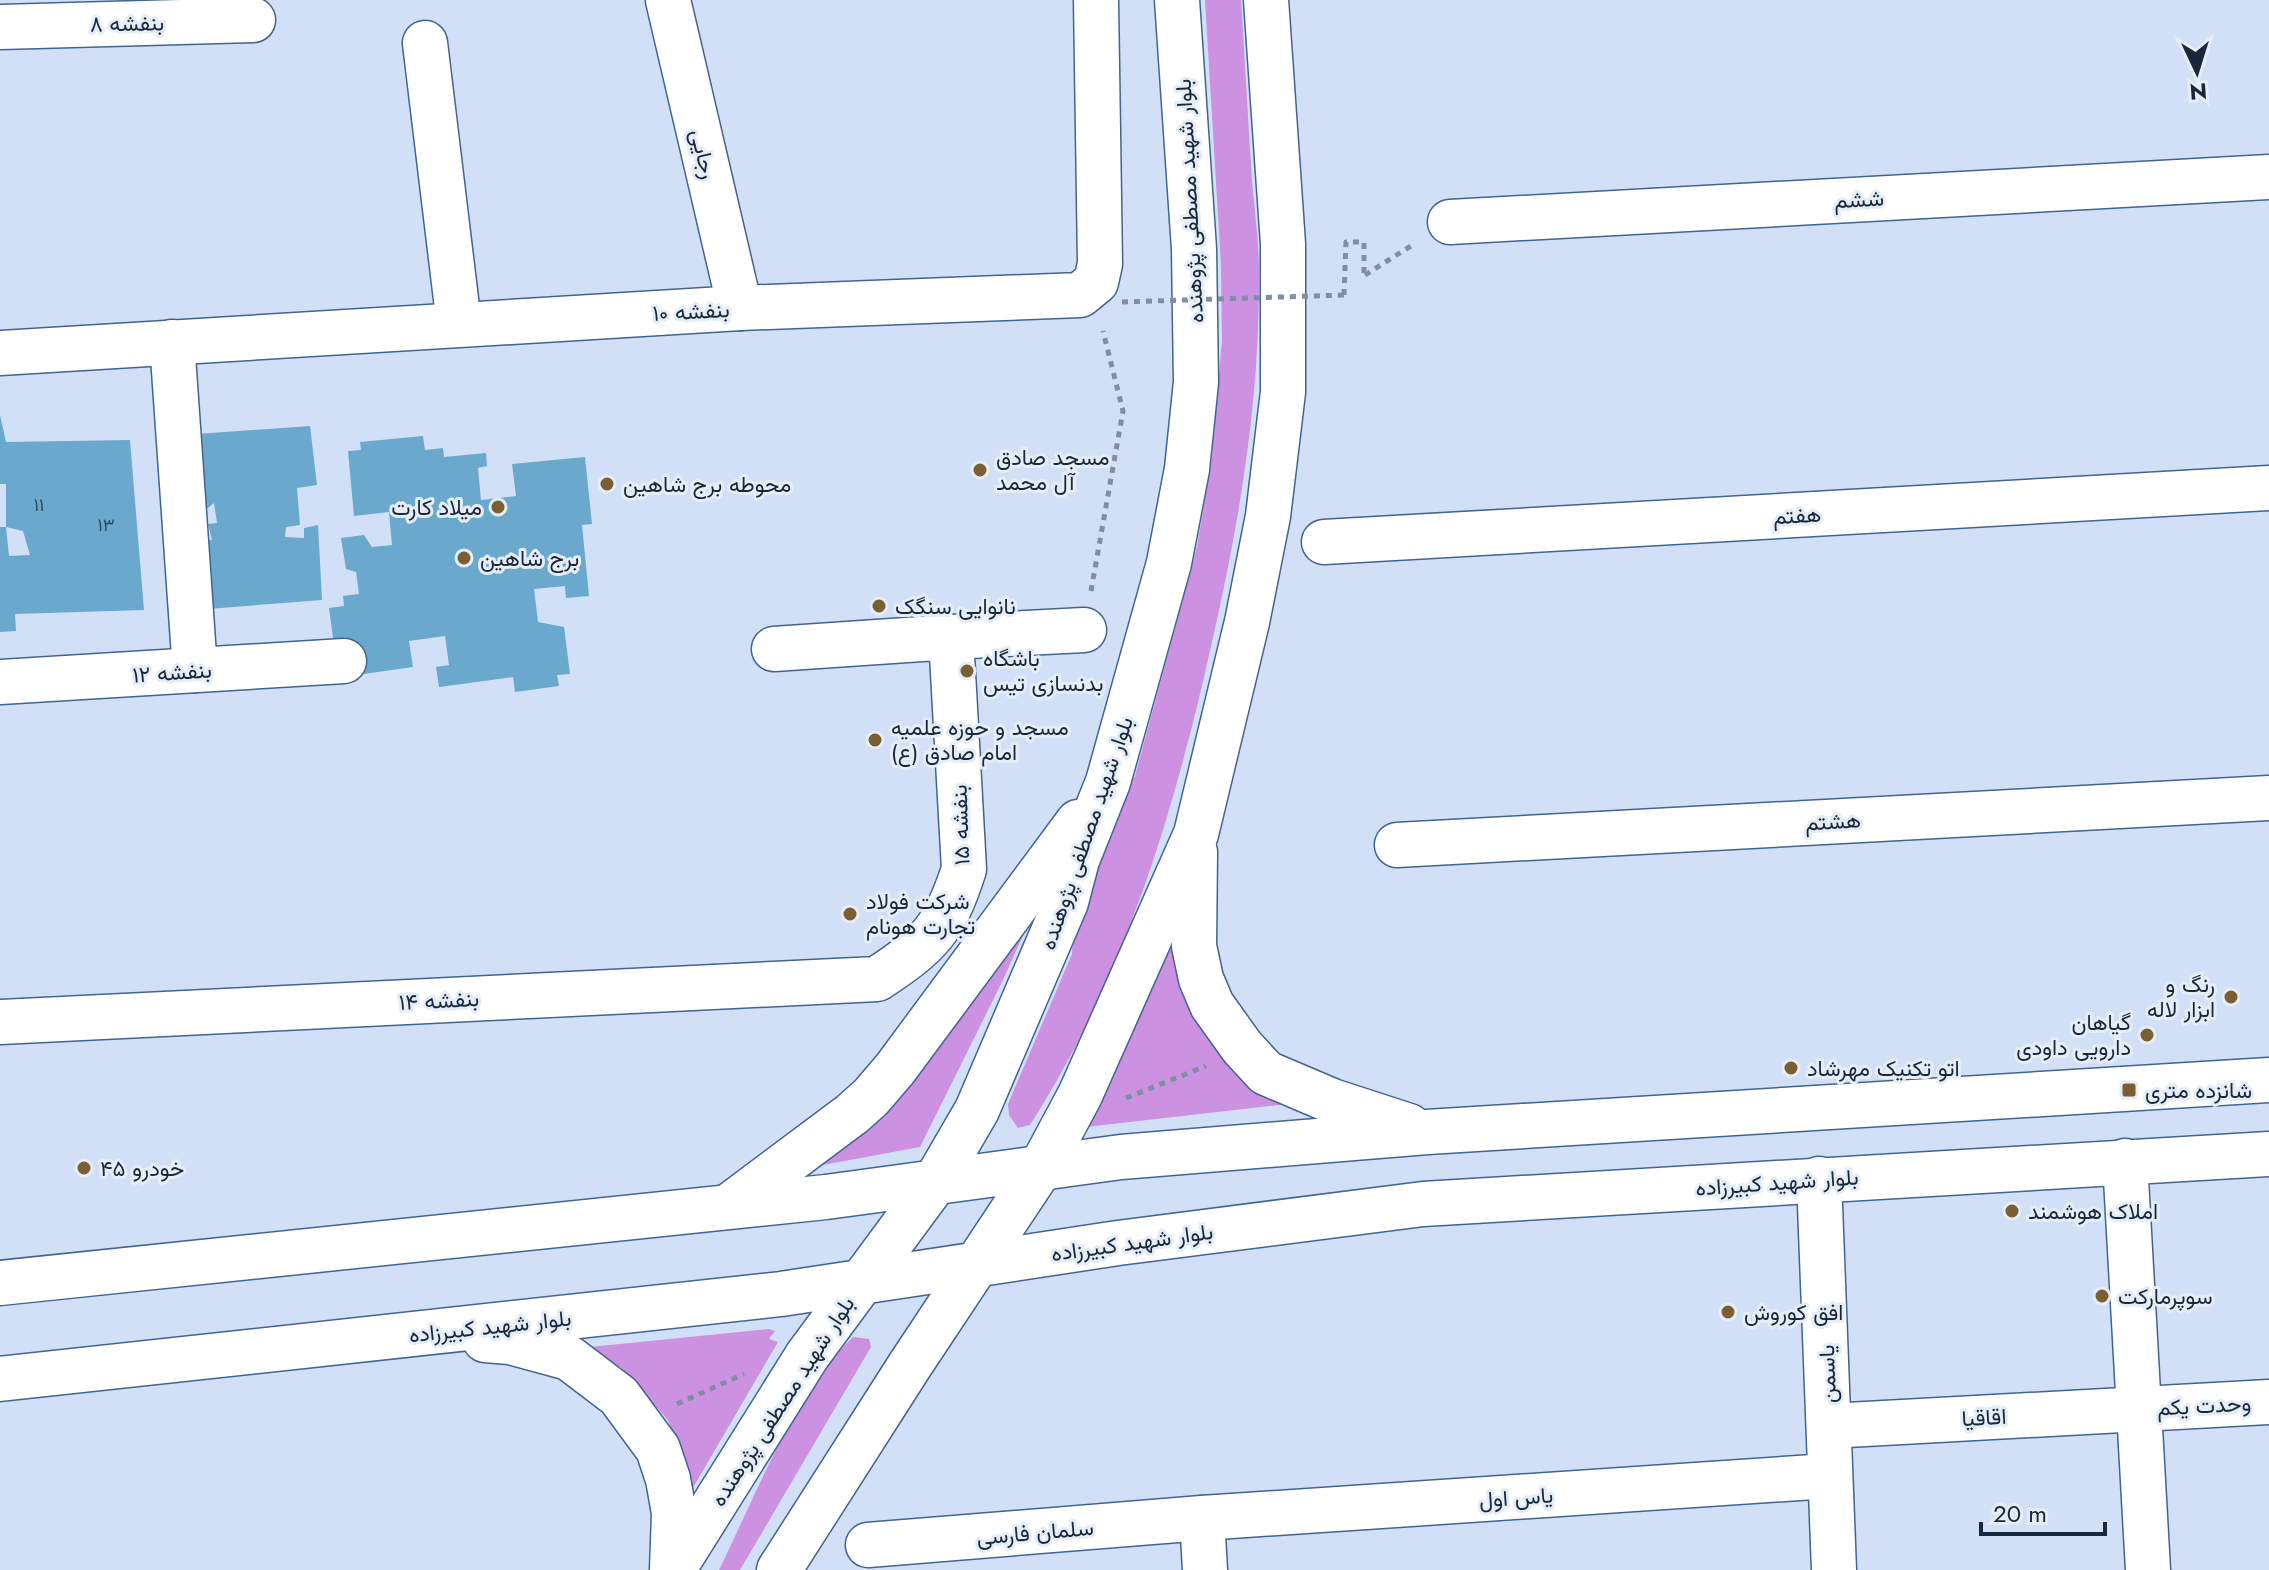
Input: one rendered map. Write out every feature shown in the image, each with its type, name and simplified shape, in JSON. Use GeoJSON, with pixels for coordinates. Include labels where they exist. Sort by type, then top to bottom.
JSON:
{"type":"FeatureCollection","features":[{"type":"Feature","properties":{"kind":"street","name":"رجایی"},"geometry":{"type":"LineString","coordinates":[[668,0],[740,308]]}},
{"type":"Feature","properties":{"kind":"street","name":"بنفشه ۱۰"},"geometry":{"type":"LineString","coordinates":[[0,353],[740,308],[1080,295],[1096,282],[1100,264],[1096,0]]}},
{"type":"Feature","properties":{"kind":"street","name":"بلوار شهید مصطفی پژوهنده"},"geometry":{"type":"LineString","coordinates":[[672,1570],[807,1356],[934,1184],[977,1110],[1066,902],[1077,860],[1108,782],[1169,563],[1187,469],[1196,382],[1194,249],[1177,0]]}},
{"type":"Feature","properties":{"kind":"street"},"geometry":{"type":"LineString","coordinates":[[779,1570],[1042,1166],[1080,1095],[1196,834],[1247,622],[1268,516],[1283,392],[1283,244],[1266,0]]}},
{"type":"Feature","properties":{"kind":"street","name":"بنفشه ۸"},"geometry":{"type":"LineString","coordinates":[[0,27],[253,20]]}},
{"type":"Feature","properties":{"kind":"street"},"geometry":{"type":"LineString","coordinates":[[425,43],[459,324]]}},
{"type":"Feature","properties":{"kind":"street","name":"ششم"},"geometry":{"type":"LineString","coordinates":[[1450,222],[2269,177]]}},
{"type":"Feature","properties":{"kind":"street"},"geometry":{"type":"LineString","coordinates":[[172,342],[195,670]]}},
{"type":"Feature","properties":{"kind":"street","name":"هفتم"},"geometry":{"type":"LineString","coordinates":[[1324,542],[2269,488]]}},
{"type":"Feature","properties":{"kind":"street"},"geometry":{"type":"LineString","coordinates":[[774,649],[1084,630]]}},
{"type":"Feature","properties":{"kind":"street","name":"بنفشه ۱۵"},"geometry":{"type":"LineString","coordinates":[[877,979],[916,953],[935,934],[954,900],[964,869],[951,637]]}},
{"type":"Feature","properties":{"kind":"street","name":"بنفشه ۱۲"},"geometry":{"type":"LineString","coordinates":[[0,682],[344,661]]}},
{"type":"Feature","properties":{"kind":"street"},"geometry":{"type":"LineString","coordinates":[[729,1206],[871,1097],[905,1057],[1108,782]]}},
{"type":"Feature","properties":{"kind":"street","name":"هشتم"},"geometry":{"type":"LineString","coordinates":[[1397,845],[2269,798]]}},
{"type":"Feature","properties":{"kind":"street"},"geometry":{"type":"LineString","coordinates":[[1196,834],[1194,946],[1201,979],[1212,1005],[1242,1047],[1266,1073],[1332,1101],[1427,1132]]}},
{"type":"Feature","properties":{"kind":"street","name":"بنفشه ۱۴"},"geometry":{"type":"LineString","coordinates":[[0,1022],[877,979]]}},
{"type":"Feature","properties":{"kind":"street"},"geometry":{"type":"LineString","coordinates":[[0,1283],[934,1184],[1042,1166],[1427,1132],[2269,1080]]}},
{"type":"Feature","properties":{"kind":"street","name":"بلوار شهید کبیرزاده"},"geometry":{"type":"LineString","coordinates":[[0,1379],[781,1294],[1118,1243],[1423,1204],[2269,1154]]}},
{"type":"Feature","properties":{"kind":"street"},"geometry":{"type":"LineString","coordinates":[[2125,1161],[2148,1570]]}},
{"type":"Feature","properties":{"kind":"street","name":"یاسمن"},"geometry":{"type":"LineString","coordinates":[[1819,1179],[1834,1570]]}},
{"type":"Feature","properties":{"kind":"street"},"geometry":{"type":"LineString","coordinates":[[415,1334],[510,1342],[569,1358],[619,1396],[658,1449],[668,1479],[674,1513],[672,1570]]}},
{"type":"Feature","properties":{"kind":"street","name":"وحدت یکم"},"geometry":{"type":"LineString","coordinates":[[2140,1409],[2269,1402]]}},
{"type":"Feature","properties":{"kind":"street","name":"اقاقیا"},"geometry":{"type":"LineString","coordinates":[[1829,1426],[2140,1409]]}},
{"type":"Feature","properties":{"kind":"street","name":"یاس اول"},"geometry":{"type":"LineString","coordinates":[[1202,1518],[1829,1476]]}},
{"type":"Feature","properties":{"kind":"street"},"geometry":{"type":"LineString","coordinates":[[1202,1518],[1205,1570]]}},
{"type":"Feature","properties":{"kind":"street","name":"سلمان فارسی"},"geometry":{"type":"LineString","coordinates":[[868,1545],[1202,1518]]}},
{"type":"Feature","properties":{"kind":"path"},"geometry":{"type":"LineString","coordinates":[[1122,302],[1344,295],[1346,242],[1364,242],[1364,275],[1450,222]]}},
{"type":"Feature","properties":{"kind":"path"},"geometry":{"type":"LineString","coordinates":[[1084,630],[1123,411],[1105,342]]}},
{"type":"Feature","properties":{"kind":"path"},"geometry":{"type":"LineString","coordinates":[[1112,1096],[1125,1098],[1211,1064]]}},
{"type":"Feature","properties":{"kind":"path"},"geometry":{"type":"LineString","coordinates":[[665,1409],[751,1370]]}},
{"type":"Feature","properties":{"kind":"shaded area"},"geometry":{"type":"Polygon","coordinates":[[[1205,0],[1241,0],[1258,245],[1255,374],[1239,509],[1197,706],[1163,831],[1142,892],[1093,1011],[1064,1068],[1030,1125],[1018,1128],[1009,1115],[1008,1104],[1072,954],[1077,860],[1135,776],[1197,547],[1212,458],[1222,340],[1221,265],[1205,0]]]}},
{"type":"Feature","properties":{"kind":"shaded area"},"geometry":{"type":"Polygon","coordinates":[[[1055,864],[1003,980],[920,1147],[796,1170],[1055,864]]]}},
{"type":"Feature","properties":{"kind":"shaded area"},"geometry":{"type":"Polygon","coordinates":[[[1168,940],[1184,943],[1305,1102],[1086,1127],[1115,1073],[1168,940]]]}},
{"type":"Feature","properties":{"kind":"shaded area"},"geometry":{"type":"Polygon","coordinates":[[[769,1329],[775,1331],[769,1339],[778,1342],[691,1491],[668,1420],[623,1369],[590,1347],[769,1329]]]}},
{"type":"Feature","properties":{"kind":"shaded area"},"geometry":{"type":"Polygon","coordinates":[[[853,1337],[869,1339],[871,1347],[740,1570],[719,1570],[795,1415],[832,1359],[853,1337]]]}},
{"type":"Feature","properties":{"kind":"building"},"geometry":{"type":"Polygon","coordinates":[[[0,415],[6,442],[130,440],[144,610],[15,614],[16,631],[0,632],[0,527],[6,527],[6,484],[0,484],[0,415]],[[6,527],[9,556],[30,555],[23,531],[6,527]]]}},
{"type":"Feature","properties":{"kind":"building"},"geometry":{"type":"Polygon","coordinates":[[[310,426],[317,485],[297,488],[300,525],[286,527],[285,537],[304,538],[304,528],[318,525],[322,600],[195,610],[190,542],[212,540],[208,524],[217,523],[214,503],[204,511],[183,435],[310,426]]]}},
{"type":"Feature","properties":{"kind":"building","name":"برج شاهین"},"geometry":{"type":"Polygon","coordinates":[[[423,436],[425,450],[443,448],[444,457],[486,453],[487,466],[478,468],[481,500],[516,496],[512,464],[585,457],[592,524],[582,525],[589,596],[566,598],[565,586],[534,589],[538,622],[564,627],[570,674],[557,675],[559,686],[515,692],[513,677],[439,687],[436,667],[449,665],[445,636],[409,641],[413,667],[350,676],[337,667],[329,608],[344,606],[343,596],[359,594],[356,572],[346,569],[341,538],[364,535],[372,547],[392,545],[389,512],[354,516],[348,451],[361,450],[360,442],[423,436]]]}},
{"type":"Feature","properties":{"kind":"place","name":"مسجد صادق آل محمد"},"geometry":{"type":"Point","coordinates":[980,470]}},
{"type":"Feature","properties":{"kind":"place","name":"محوطه برج شاهین"},"geometry":{"type":"Point","coordinates":[607,484]}},
{"type":"Feature","properties":{"kind":"place","name":"میلاد کارت"},"geometry":{"type":"Point","coordinates":[498,507]}},
{"type":"Feature","properties":{"kind":"place","name":"برج شاهین"},"geometry":{"type":"Point","coordinates":[464,558]}},
{"type":"Feature","properties":{"kind":"place","name":"نانوایی سنگک"},"geometry":{"type":"Point","coordinates":[879,606]}},
{"type":"Feature","properties":{"kind":"place","name":"باشگاه بدنسازی تیس"},"geometry":{"type":"Point","coordinates":[967,671]}},
{"type":"Feature","properties":{"kind":"place","name":"مسجد و حوزه علمیه امام صادق (ع)"},"geometry":{"type":"Point","coordinates":[875,740]}},
{"type":"Feature","properties":{"kind":"place","name":"شرکت فولاد تجارت هونام"},"geometry":{"type":"Point","coordinates":[850,914]}},
{"type":"Feature","properties":{"kind":"place","name":"رنگ و ابزار لاله"},"geometry":{"type":"Point","coordinates":[2231,997]}},
{"type":"Feature","properties":{"kind":"place","name":"گیاهان دارویی داودی"},"geometry":{"type":"Point","coordinates":[2147,1035]}},
{"type":"Feature","properties":{"kind":"place","name":"اتو تکنیک مهرشاد"},"geometry":{"type":"Point","coordinates":[1791,1068]}},
{"type":"Feature","properties":{"kind":"place","name":"شانزده متری"},"geometry":{"type":"Point","coordinates":[2129,1090]}},
{"type":"Feature","properties":{"kind":"place","name":"خودرو ۴۵"},"geometry":{"type":"Point","coordinates":[84,1168]}},
{"type":"Feature","properties":{"kind":"place","name":"املاک هوشمند"},"geometry":{"type":"Point","coordinates":[2012,1211]}},
{"type":"Feature","properties":{"kind":"place","name":"سوپرمارکت"},"geometry":{"type":"Point","coordinates":[2102,1296]}},
{"type":"Feature","properties":{"kind":"place","name":"افق کوروش"},"geometry":{"type":"Point","coordinates":[1728,1312]}}]}
